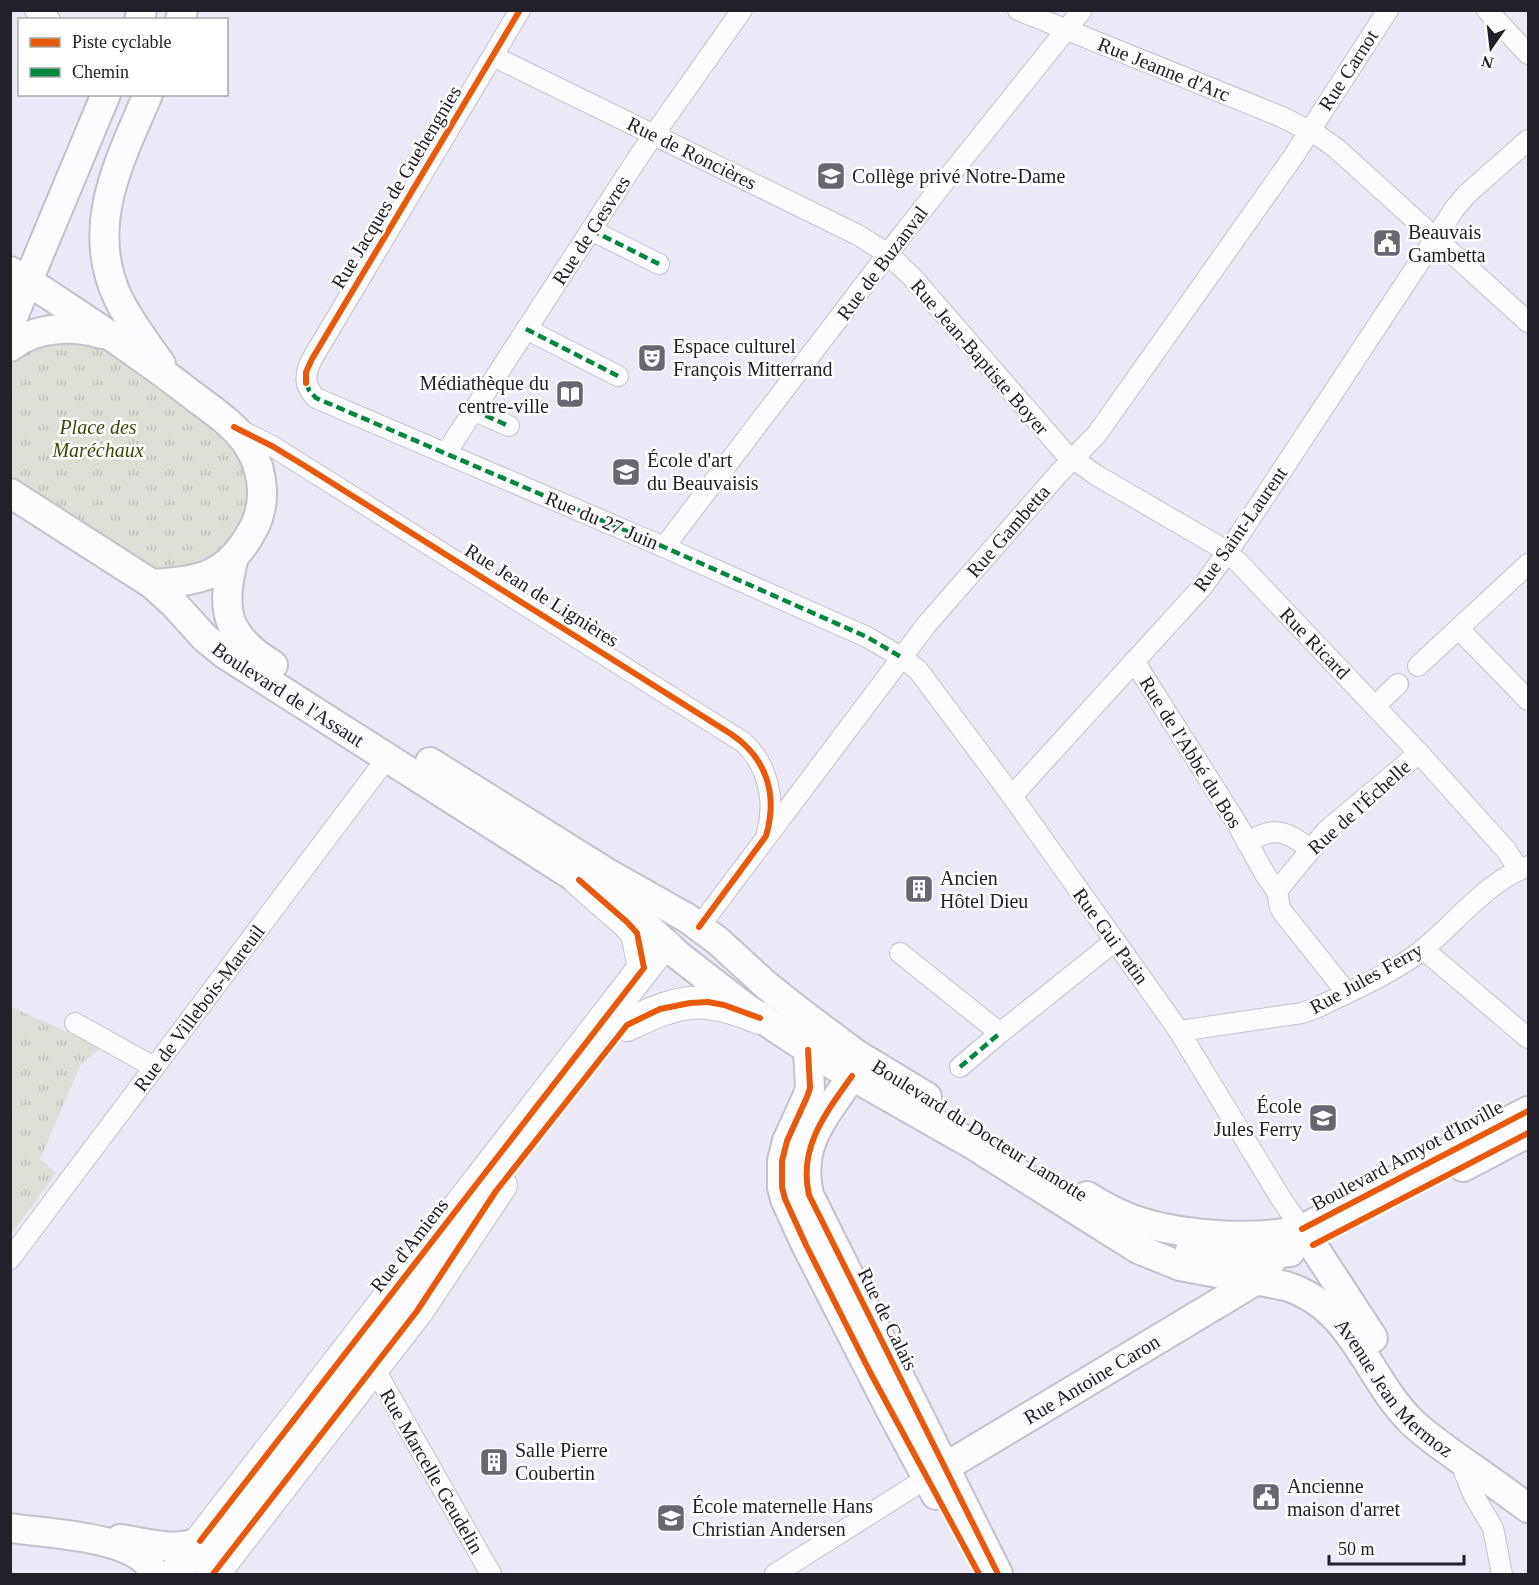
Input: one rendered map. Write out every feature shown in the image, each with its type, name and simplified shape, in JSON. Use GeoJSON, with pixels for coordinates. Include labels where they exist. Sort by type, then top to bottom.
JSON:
{"type":"FeatureCollection","features":[{"type":"Feature","properties":{"kind":"main road"},"geometry":{"type":"LineString","coordinates":[[10,324],[19,276],[105,96]]}},
{"type":"Feature","properties":{"kind":"main road"},"geometry":{"type":"LineString","coordinates":[[147,96],[107,198],[103,222],[106,259],[112,284],[122,306],[171,378]]}},
{"type":"Feature","properties":{"kind":"main road"},"geometry":{"type":"LineString","coordinates":[[19,276],[171,378],[234,427],[249,446],[258,465],[262,495],[256,523],[234,557],[215,572],[197,580],[152,584]]}},
{"type":"Feature","properties":{"kind":"main road"},"geometry":{"type":"LineString","coordinates":[[10,347],[33,335],[66,328],[87,330],[112,338]]}},
{"type":"Feature","properties":{"kind":"main road","name":"Boulevard de l'Assaut"},"geometry":{"type":"LineString","coordinates":[[10,493],[152,584],[205,638],[226,655],[579,880]]}},
{"type":"Feature","properties":{"kind":"main road","name":"Boulevard de l'Assaut"},"geometry":{"type":"LineString","coordinates":[[234,557],[227,585],[228,616],[236,633],[250,650],[579,856],[675,910],[683,943]]}},
{"type":"Feature","properties":{"kind":"main road"},"geometry":{"type":"LineString","coordinates":[[579,880],[637,933],[644,968]]}},
{"type":"Feature","properties":{"kind":"main road","name":"Boulevard du Docteur Lamotte"},"geometry":{"type":"LineString","coordinates":[[579,880],[683,943],[760,1018],[812,1036]]}},
{"type":"Feature","properties":{"kind":"main road","name":"Boulevard du Docteur Lamotte"},"geometry":{"type":"LineString","coordinates":[[683,943],[718,941],[772,990],[812,1036],[970,1143],[1064,1200],[1129,1244],[1180,1266],[1255,1281]]}},
{"type":"Feature","properties":{"kind":"main road","name":"Rue d'Amiens"},"geometry":{"type":"LineString","coordinates":[[195,1550],[654,955],[683,943]]}},
{"type":"Feature","properties":{"kind":"main road","name":"Rue d'Amiens"},"geometry":{"type":"LineString","coordinates":[[195,1550],[496,1191],[627,1025],[683,943]]}},
{"type":"Feature","properties":{"kind":"main road"},"geometry":{"type":"LineString","coordinates":[[627,1025],[660,1009],[708,1002],[724,1005],[760,1018]]}},
{"type":"Feature","properties":{"kind":"main road","name":"Rue de Calais"},"geometry":{"type":"LineString","coordinates":[[812,1036],[810,1088],[787,1141],[782,1161],[782,1187],[785,1199],[806,1245],[935,1472],[998,1575]]}},
{"type":"Feature","properties":{"kind":"main road","name":"Boulevard du Docteur Lamotte"},"geometry":{"type":"LineString","coordinates":[[854,1065],[1092,1199],[1133,1219],[1175,1229],[1228,1235],[1283,1234],[1307,1237]]}},
{"type":"Feature","properties":{"kind":"main road","name":"Rue de Calais"},"geometry":{"type":"LineString","coordinates":[[854,1065],[815,1132],[808,1153],[807,1185],[813,1205],[935,1472],[979,1575]]}},
{"type":"Feature","properties":{"kind":"main road","name":"Boulevard Amyot d'Inville"},"geometry":{"type":"LineString","coordinates":[[1307,1237],[1528,1111]]}},
{"type":"Feature","properties":{"kind":"main road","name":"Boulevard Amyot d'Inville"},"geometry":{"type":"LineString","coordinates":[[1307,1237],[1528,1133]]}},
{"type":"Feature","properties":{"kind":"main road","name":"Rue d'Amiens"},"geometry":{"type":"LineString","coordinates":[[213,1575],[426,1299],[496,1191]]}},
{"type":"Feature","properties":{"kind":"main road","name":"Boulevard du Docteur Lamotte"},"geometry":{"type":"LineString","coordinates":[[1064,1200],[1124,1231],[1167,1246],[1223,1256],[1277,1254]]}},
{"type":"Feature","properties":{"kind":"main road","name":"Rue Antoine Caron"},"geometry":{"type":"LineString","coordinates":[[935,1472],[1255,1281],[1266,1270],[1289,1238],[1307,1237]]}},
{"type":"Feature","properties":{"kind":"main road","name":"Avenue Jean Mermoz"},"geometry":{"type":"LineString","coordinates":[[1307,1237],[1417,1403],[1439,1425],[1528,1489]]}},
{"type":"Feature","properties":{"kind":"main road","name":"Avenue Jean Mermoz"},"geometry":{"type":"LineString","coordinates":[[1255,1281],[1295,1289],[1330,1311],[1356,1341],[1404,1413],[1426,1434],[1528,1508]]}},
{"type":"Feature","properties":{"kind":"main road"},"geometry":{"type":"LineString","coordinates":[[10,1528],[83,1538],[134,1552],[146,1561],[156,1575]]}},
{"type":"Feature","properties":{"kind":"main road"},"geometry":{"type":"LineString","coordinates":[[83,1538],[106,1538],[195,1550]]}},
{"type":"Feature","properties":{"kind":"main road"},"geometry":{"type":"LineString","coordinates":[[10,1547],[121,1562]]}},
{"type":"Feature","properties":{"kind":"main road"},"geometry":{"type":"LineString","coordinates":[[156,1575],[162,1554],[172,1547],[195,1550]]}},
{"type":"Feature","properties":{"kind":"street","name":"Rue Jacques de Guehengnies"},"geometry":{"type":"LineString","coordinates":[[306,382],[306,372],[312,360],[520,10]]}},
{"type":"Feature","properties":{"kind":"street","name":"Rue de Gesvres"},"geometry":{"type":"LineString","coordinates":[[446,453],[654,134],[742,10]]}},
{"type":"Feature","properties":{"kind":"street","name":"Rue Jeanne d'Arc"},"geometry":{"type":"LineString","coordinates":[[1018,10],[1270,111],[1309,130],[1337,149],[1528,322]]}},
{"type":"Feature","properties":{"kind":"street","name":"Rue de Buzanval"},"geometry":{"type":"LineString","coordinates":[[664,547],[888,254],[1082,10]]}},
{"type":"Feature","properties":{"kind":"street","name":"Rue Carnot"},"geometry":{"type":"LineString","coordinates":[[1309,130],[1388,10]]}},
{"type":"Feature","properties":{"kind":"street"},"geometry":{"type":"LineString","coordinates":[[1487,10],[1528,54]]}},
{"type":"Feature","properties":{"kind":"street","name":"Rue de Roncières"},"geometry":{"type":"LineString","coordinates":[[493,56],[858,235],[888,254]]}},
{"type":"Feature","properties":{"kind":"street","name":"Rue Gambetta"},"geometry":{"type":"LineString","coordinates":[[683,943],[901,657],[1059,473],[1097,434],[1293,157],[1309,130]]}},
{"type":"Feature","properties":{"kind":"street","name":"Rue Saint-Laurent"},"geometry":{"type":"LineString","coordinates":[[1012,796],[1203,586],[1455,208],[1467,194],[1528,140]]}},
{"type":"Feature","properties":{"kind":"street"},"geometry":{"type":"LineString","coordinates":[[591,230],[659,264]]}},
{"type":"Feature","properties":{"kind":"street","name":"Rue Jean-Baptiste Boyer"},"geometry":{"type":"LineString","coordinates":[[888,254],[913,278],[1054,443],[1073,460]]}},
{"type":"Feature","properties":{"kind":"street"},"geometry":{"type":"LineString","coordinates":[[526,329],[618,376]]}},
{"type":"Feature","properties":{"kind":"street","name":"Rue du 27 Juin"},"geometry":{"type":"LineString","coordinates":[[306,382],[316,398],[664,547],[867,638],[901,657]]}},
{"type":"Feature","properties":{"kind":"street"},"geometry":{"type":"LineString","coordinates":[[473,410],[509,426]]}},
{"type":"Feature","properties":{"kind":"street","name":"Rue Jean de Lignières"},"geometry":{"type":"LineString","coordinates":[[234,427],[272,446],[743,742],[760,762],[768,782],[771,814],[766,836]]}},
{"type":"Feature","properties":{"kind":"street","name":"Rue Ricard"},"geometry":{"type":"LineString","coordinates":[[1073,460],[1227,553],[1375,706],[1524,868]]}},
{"type":"Feature","properties":{"kind":"street"},"geometry":{"type":"LineString","coordinates":[[1419,666],[1528,564]]}},
{"type":"Feature","properties":{"kind":"street"},"geometry":{"type":"LineString","coordinates":[[1459,629],[1528,700]]}},
{"type":"Feature","properties":{"kind":"street","name":"Rue Gui Patin"},"geometry":{"type":"LineString","coordinates":[[901,657],[926,678],[1179,1031],[1280,1197],[1307,1237]]}},
{"type":"Feature","properties":{"kind":"street","name":"Rue de l'Abbé du Bos"},"geometry":{"type":"LineString","coordinates":[[1134,661],[1277,891],[1284,914],[1347,993]]}},
{"type":"Feature","properties":{"kind":"street"},"geometry":{"type":"LineString","coordinates":[[1375,706],[1398,684]]}},
{"type":"Feature","properties":{"kind":"street","name":"Rue de l'Échelle"},"geometry":{"type":"LineString","coordinates":[[1277,891],[1326,831],[1419,753]]}},
{"type":"Feature","properties":{"kind":"street","name":"Rue de Villebois-Mareuil"},"geometry":{"type":"LineString","coordinates":[[10,1259],[387,758]]}},
{"type":"Feature","properties":{"kind":"street","name":"Rue de l'Abbé du Bos"},"geometry":{"type":"LineString","coordinates":[[1247,843],[1266,833],[1281,832],[1296,838],[1310,849]]}},
{"type":"Feature","properties":{"kind":"street","name":"Rue Jules Ferry"},"geometry":{"type":"LineString","coordinates":[[1179,1031],[1302,1013],[1347,993],[1410,959],[1491,889],[1524,868]]}},
{"type":"Feature","properties":{"kind":"street"},"geometry":{"type":"LineString","coordinates":[[960,1066],[1115,940]]}},
{"type":"Feature","properties":{"kind":"street"},"geometry":{"type":"LineString","coordinates":[[1423,949],[1528,1038]]}},
{"type":"Feature","properties":{"kind":"street"},"geometry":{"type":"LineString","coordinates":[[900,952],[1000,1033]]}},
{"type":"Feature","properties":{"kind":"street"},"geometry":{"type":"LineString","coordinates":[[75,1023],[154,1067]]}},
{"type":"Feature","properties":{"kind":"street","name":"Rue Marcelle Geudelin"},"geometry":{"type":"LineString","coordinates":[[374,1368],[491,1575]]}},
{"type":"Feature","properties":{"kind":"street"},"geometry":{"type":"LineString","coordinates":[[1458,1457],[1474,1496],[1493,1528],[1502,1575]]}},
{"type":"Feature","properties":{"kind":"street"},"geometry":{"type":"LineString","coordinates":[[775,1575],[935,1472]]}},
{"type":"Feature","properties":{"kind":"green space","name":"Place des Maréchaux"},"geometry":{"type":"Polygon","coordinates":[[[53,337],[101,346],[222,430],[248,472],[249,507],[230,546],[204,566],[155,570],[11,479],[10,359],[53,337]]]}},
{"type":"Feature","properties":{"kind":"green space"},"geometry":{"type":"Polygon","coordinates":[[[11,1007],[101,1047],[80,1066],[40,1159],[56,1173],[11,1234],[11,1007]]]}},
{"type":"Feature","properties":{"kind":"marked path"},"geometry":{"type":"LineString","coordinates":[[591,230],[659,264]]}},
{"type":"Feature","properties":{"kind":"marked path"},"geometry":{"type":"LineString","coordinates":[[526,329],[618,376]]}},
{"type":"Feature","properties":{"kind":"marked path"},"geometry":{"type":"LineString","coordinates":[[306,383],[316,398],[664,547],[867,637],[901,657]]}},
{"type":"Feature","properties":{"kind":"marked path"},"geometry":{"type":"LineString","coordinates":[[473,410],[509,426]]}},
{"type":"Feature","properties":{"kind":"marked path"},"geometry":{"type":"LineString","coordinates":[[960,1067],[1000,1033]]}},
{"type":"Feature","properties":{"kind":"cycle path"},"geometry":{"type":"LineString","coordinates":[[306,383],[306,372],[312,359],[520,10]]}},
{"type":"Feature","properties":{"kind":"cycle path"},"geometry":{"type":"LineString","coordinates":[[234,427],[305,466],[731,734],[753,754],[761,766],[770,792],[771,806],[766,836],[699,927]]}},
{"type":"Feature","properties":{"kind":"cycle path"},"geometry":{"type":"LineString","coordinates":[[200,1541],[644,968],[637,933],[579,880]]}},
{"type":"Feature","properties":{"kind":"cycle path"},"geometry":{"type":"LineString","coordinates":[[213,1574],[417,1311],[496,1191],[627,1025],[660,1009],[708,1002],[724,1005],[760,1018]]}},
{"type":"Feature","properties":{"kind":"cycle path"},"geometry":{"type":"LineString","coordinates":[[808,1050],[810,1088],[787,1141],[782,1161],[782,1187],[785,1199],[870,1372],[979,1574]]}},
{"type":"Feature","properties":{"kind":"cycle path"},"geometry":{"type":"LineString","coordinates":[[852,1076],[824,1117],[811,1146],[807,1161],[809,1195],[998,1574]]}},
{"type":"Feature","properties":{"kind":"cycle path"},"geometry":{"type":"LineString","coordinates":[[1302,1229],[1528,1111]]}},
{"type":"Feature","properties":{"kind":"cycle path"},"geometry":{"type":"LineString","coordinates":[[1313,1245],[1528,1133]]}},
{"type":"Feature","properties":{"kind":"place","name":"Collège privé Notre-Dame"},"geometry":{"type":"Point","coordinates":[831,176]}},
{"type":"Feature","properties":{"kind":"place","name":"Beauvais Gambetta"},"geometry":{"type":"Point","coordinates":[1387,243]}},
{"type":"Feature","properties":{"kind":"place","name":"Espace culturel François Mitterrand"},"geometry":{"type":"Point","coordinates":[652,358]}},
{"type":"Feature","properties":{"kind":"place","name":"Médiathèque du centre-ville"},"geometry":{"type":"Point","coordinates":[570,394]}},
{"type":"Feature","properties":{"kind":"place","name":"École d'art du Beauvaisis"},"geometry":{"type":"Point","coordinates":[626,472]}},
{"type":"Feature","properties":{"kind":"place","name":"Ancien Hôtel Dieu"},"geometry":{"type":"Point","coordinates":[919,889]}},
{"type":"Feature","properties":{"kind":"place","name":"École Jules Ferry"},"geometry":{"type":"Point","coordinates":[1323,1118]}},
{"type":"Feature","properties":{"kind":"place","name":"Salle Pierre Coubertin"},"geometry":{"type":"Point","coordinates":[494,1462]}},
{"type":"Feature","properties":{"kind":"place","name":"Ancienne maison d'arret"},"geometry":{"type":"Point","coordinates":[1266,1497]}},
{"type":"Feature","properties":{"kind":"place","name":"École maternelle Hans Christian Andersen"},"geometry":{"type":"Point","coordinates":[671,1518]}}]}
